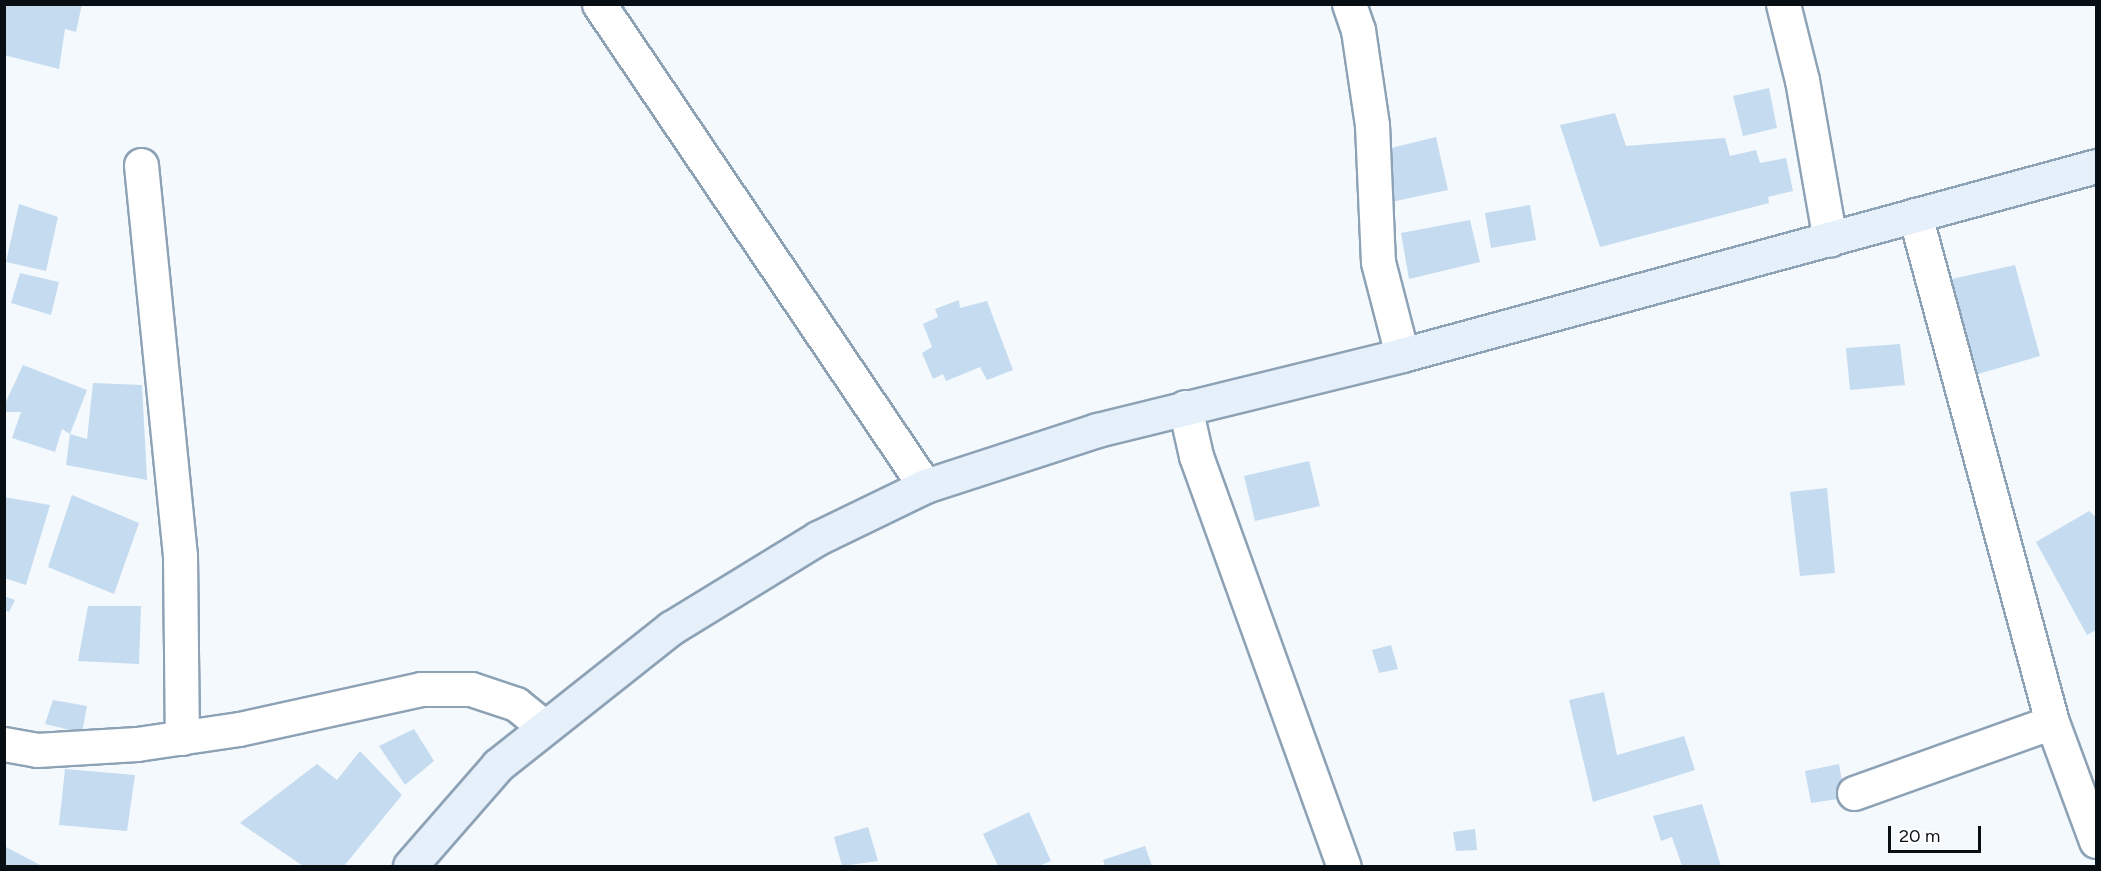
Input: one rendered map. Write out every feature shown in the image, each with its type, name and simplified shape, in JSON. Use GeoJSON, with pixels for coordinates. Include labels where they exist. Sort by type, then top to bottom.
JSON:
{"type":"FeatureCollection","features":[{"type":"Feature","properties":{"kind":"street"},"geometry":{"type":"LineString","coordinates":[[599,4],[925,486]]}},
{"type":"Feature","properties":{"kind":"street"},"geometry":{"type":"LineString","coordinates":[[1349,4],[1358,30],[1372,125],[1378,262],[1402,355]]}},
{"type":"Feature","properties":{"kind":"street"},"geometry":{"type":"LineString","coordinates":[[1783,4],[1802,80],[1830,240]]}},
{"type":"Feature","properties":{"kind":"street"},"geometry":{"type":"LineString","coordinates":[[141,165],[180,555],[182,738]]}},
{"type":"Feature","properties":{"kind":"street"},"geometry":{"type":"LineString","coordinates":[[410,867],[498,765],[543,726],[671,628],[745,579],[925,486],[1041,446],[1185,407],[1402,355],[2097,166]]}},
{"type":"Feature","properties":{"kind":"street"},"geometry":{"type":"LineString","coordinates":[[1914,215],[2052,722],[2097,841]]}},
{"type":"Feature","properties":{"kind":"street"},"geometry":{"type":"LineString","coordinates":[[1185,407],[1196,456],[1344,867]]}},
{"type":"Feature","properties":{"kind":"street"},"geometry":{"type":"LineString","coordinates":[[4,744],[81,750],[182,738],[421,689],[471,690],[516,704],[543,726]]}},
{"type":"Feature","properties":{"kind":"street"},"geometry":{"type":"LineString","coordinates":[[1854,793],[2052,722]]}},
{"type":"Feature","properties":{"kind":"building"},"geometry":{"type":"Polygon","coordinates":[[[4,4],[82,4],[76,32],[65,29],[59,69],[4,55],[4,4]]]}},
{"type":"Feature","properties":{"kind":"building"},"geometry":{"type":"Polygon","coordinates":[[[1769,88],[1777,128],[1743,136],[1733,96],[1769,88]]]}},
{"type":"Feature","properties":{"kind":"building"},"geometry":{"type":"Polygon","coordinates":[[[1615,113],[1626,146],[1725,138],[1730,156],[1756,150],[1760,163],[1786,158],[1793,191],[1768,197],[1769,203],[1600,247],[1560,125],[1615,113]]]}},
{"type":"Feature","properties":{"kind":"building"},"geometry":{"type":"Polygon","coordinates":[[[1436,137],[1448,190],[1386,203],[1383,150],[1436,137]]]}},
{"type":"Feature","properties":{"kind":"building"},"geometry":{"type":"Polygon","coordinates":[[[19,204],[58,217],[46,271],[6,262],[19,204]]]}},
{"type":"Feature","properties":{"kind":"building"},"geometry":{"type":"Polygon","coordinates":[[[1530,205],[1536,240],[1491,248],[1485,213],[1530,205]]]}},
{"type":"Feature","properties":{"kind":"building"},"geometry":{"type":"Polygon","coordinates":[[[1470,220],[1480,262],[1409,279],[1401,233],[1470,220]]]}},
{"type":"Feature","properties":{"kind":"building"},"geometry":{"type":"Polygon","coordinates":[[[2015,265],[2040,356],[1968,377],[1938,282],[2015,265]]]}},
{"type":"Feature","properties":{"kind":"building"},"geometry":{"type":"Polygon","coordinates":[[[20,273],[59,282],[51,315],[11,303],[20,273]]]}},
{"type":"Feature","properties":{"kind":"building"},"geometry":{"type":"Polygon","coordinates":[[[959,300],[960,308],[987,301],[1013,370],[987,380],[980,367],[946,381],[943,374],[933,379],[922,353],[932,347],[923,324],[938,317],[935,309],[959,300]]]}},
{"type":"Feature","properties":{"kind":"building"},"geometry":{"type":"Polygon","coordinates":[[[1900,344],[1905,385],[1850,390],[1846,348],[1900,344]]]}},
{"type":"Feature","properties":{"kind":"building"},"geometry":{"type":"Polygon","coordinates":[[[23,365],[87,390],[70,434],[62,429],[55,452],[12,438],[21,412],[4,412],[4,406],[23,365]]]}},
{"type":"Feature","properties":{"kind":"building"},"geometry":{"type":"Polygon","coordinates":[[[93,383],[142,385],[147,480],[66,465],[70,434],[87,439],[93,383]]]}},
{"type":"Feature","properties":{"kind":"building"},"geometry":{"type":"Polygon","coordinates":[[[1309,461],[1320,506],[1255,521],[1244,476],[1309,461]]]}},
{"type":"Feature","properties":{"kind":"building"},"geometry":{"type":"Polygon","coordinates":[[[1827,488],[1835,573],[1800,576],[1790,492],[1827,488]]]}},
{"type":"Feature","properties":{"kind":"building"},"geometry":{"type":"Polygon","coordinates":[[[72,495],[139,523],[114,594],[48,567],[72,495]]]}},
{"type":"Feature","properties":{"kind":"building"},"geometry":{"type":"Polygon","coordinates":[[[4,497],[50,505],[26,585],[4,578],[4,497]]]}},
{"type":"Feature","properties":{"kind":"building"},"geometry":{"type":"Polygon","coordinates":[[[2089,511],[2096,517],[2096,630],[2087,635],[2036,542],[2089,511]]]}},
{"type":"Feature","properties":{"kind":"building"},"geometry":{"type":"Polygon","coordinates":[[[4,596],[15,600],[9,612],[4,610],[4,596]]]}},
{"type":"Feature","properties":{"kind":"building"},"geometry":{"type":"Polygon","coordinates":[[[88,606],[141,606],[139,664],[78,661],[88,606]]]}},
{"type":"Feature","properties":{"kind":"building"},"geometry":{"type":"Polygon","coordinates":[[[1391,645],[1398,669],[1379,673],[1372,650],[1391,645]]]}},
{"type":"Feature","properties":{"kind":"building"},"geometry":{"type":"Polygon","coordinates":[[[1604,692],[1617,755],[1684,736],[1695,770],[1593,802],[1569,700],[1604,692]]]}},
{"type":"Feature","properties":{"kind":"building"},"geometry":{"type":"Polygon","coordinates":[[[53,700],[87,706],[82,733],[45,724],[53,700]]]}},
{"type":"Feature","properties":{"kind":"building"},"geometry":{"type":"Polygon","coordinates":[[[414,729],[434,761],[405,785],[379,746],[414,729]]]}},
{"type":"Feature","properties":{"kind":"building"},"geometry":{"type":"Polygon","coordinates":[[[360,751],[402,795],[344,866],[303,866],[240,823],[317,764],[337,780],[360,751]]]}},
{"type":"Feature","properties":{"kind":"building"},"geometry":{"type":"Polygon","coordinates":[[[1839,764],[1845,798],[1811,803],[1805,771],[1839,764]]]}},
{"type":"Feature","properties":{"kind":"building"},"geometry":{"type":"Polygon","coordinates":[[[65,769],[135,775],[127,831],[59,825],[65,769]]]}},
{"type":"Feature","properties":{"kind":"building"},"geometry":{"type":"Polygon","coordinates":[[[1702,804],[1721,866],[1682,866],[1672,837],[1661,841],[1653,816],[1702,804]]]}},
{"type":"Feature","properties":{"kind":"building"},"geometry":{"type":"Polygon","coordinates":[[[1029,812],[1051,861],[1039,866],[998,866],[983,834],[1029,812]]]}},
{"type":"Feature","properties":{"kind":"building"},"geometry":{"type":"Polygon","coordinates":[[[868,827],[878,861],[842,866],[834,837],[868,827]]]}},
{"type":"Feature","properties":{"kind":"building"},"geometry":{"type":"Polygon","coordinates":[[[1475,829],[1477,850],[1456,851],[1453,832],[1475,829]]]}},
{"type":"Feature","properties":{"kind":"building"},"geometry":{"type":"Polygon","coordinates":[[[4,846],[42,866],[4,866],[4,846]]]}},
{"type":"Feature","properties":{"kind":"building"},"geometry":{"type":"Polygon","coordinates":[[[1145,846],[1152,866],[1105,866],[1103,860],[1145,846]]]}}]}
